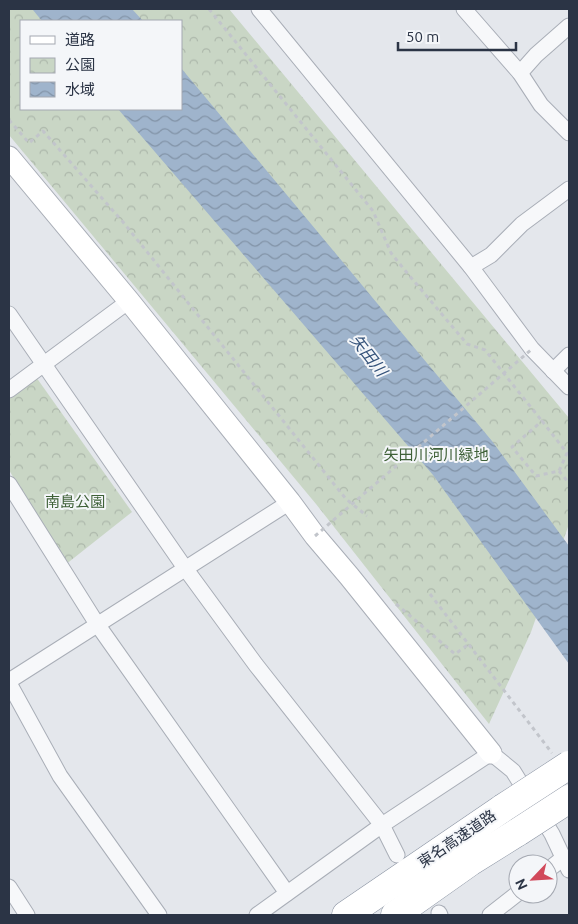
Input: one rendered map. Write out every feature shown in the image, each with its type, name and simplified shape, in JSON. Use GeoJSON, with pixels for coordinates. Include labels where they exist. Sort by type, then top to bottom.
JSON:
{"type":"FeatureCollection","features":[{"type":"Feature","properties":{"kind":"highway","name":"東名高速道路"},"geometry":{"type":"LineString","coordinates":[[346,915],[503,808],[562,761]]}},
{"type":"Feature","properties":{"kind":"highway","name":"東名高速道路"},"geometry":{"type":"LineString","coordinates":[[395,915],[470,862],[569,799]]}},
{"type":"Feature","properties":{"kind":"street"},"geometry":{"type":"LineString","coordinates":[[259,9],[471,267],[532,350],[569,387]]}},
{"type":"Feature","properties":{"kind":"street"},"geometry":{"type":"LineString","coordinates":[[464,9],[520,73],[541,105],[569,133]]}},
{"type":"Feature","properties":{"kind":"street"},"geometry":{"type":"LineString","coordinates":[[520,73],[536,55],[569,26]]}},
{"type":"Feature","properties":{"kind":"street"},"geometry":{"type":"LineString","coordinates":[[9,157],[129,301],[315,536],[491,752],[513,771],[552,834],[566,864]]}},
{"type":"Feature","properties":{"kind":"street"},"geometry":{"type":"LineString","coordinates":[[471,267],[491,255],[522,224],[569,189]]}},
{"type":"Feature","properties":{"kind":"street"},"geometry":{"type":"LineString","coordinates":[[9,390],[129,301]]}},
{"type":"Feature","properties":{"kind":"street"},"geometry":{"type":"LineString","coordinates":[[9,314],[185,568],[256,665],[382,825],[398,855]]}},
{"type":"Feature","properties":{"kind":"street"},"geometry":{"type":"LineString","coordinates":[[553,371],[569,355]]}},
{"type":"Feature","properties":{"kind":"street"},"geometry":{"type":"LineString","coordinates":[[9,484],[96,624],[287,893]]}},
{"type":"Feature","properties":{"kind":"street"},"geometry":{"type":"LineString","coordinates":[[159,915],[60,776],[9,682],[96,624],[290,502]]}},
{"type":"Feature","properties":{"kind":"street"},"geometry":{"type":"LineString","coordinates":[[257,915],[382,825],[491,752]]}},
{"type":"Feature","properties":{"kind":"street"},"geometry":{"type":"LineString","coordinates":[[9,887],[27,915]]}},
{"type":"Feature","properties":{"kind":"street"},"geometry":{"type":"LineString","coordinates":[[490,915],[508,901]]}},
{"type":"Feature","properties":{"kind":"path"},"geometry":{"type":"LineString","coordinates":[[209,9],[373,211],[391,253],[467,344],[485,350],[567,453],[559,472]]}},
{"type":"Feature","properties":{"kind":"path"},"geometry":{"type":"LineString","coordinates":[[9,120],[29,143],[43,131],[123,222],[330,481],[346,499],[367,516]]}},
{"type":"Feature","properties":{"kind":"path"},"geometry":{"type":"LineString","coordinates":[[315,536],[532,350]]}},
{"type":"Feature","properties":{"kind":"path"},"geometry":{"type":"LineString","coordinates":[[542,421],[512,447],[536,476],[559,472]]}},
{"type":"Feature","properties":{"kind":"path"},"geometry":{"type":"LineString","coordinates":[[559,472],[569,483]]}},
{"type":"Feature","properties":{"kind":"path"},"geometry":{"type":"LineString","coordinates":[[430,594],[562,761]]}},
{"type":"Feature","properties":{"kind":"path"},"geometry":{"type":"LineString","coordinates":[[389,598],[455,654],[468,644]]}},
{"type":"Feature","properties":{"kind":"green space","name":"矢田川河川緑地"},"geometry":{"type":"Polygon","coordinates":[[[9,9],[229,9],[569,418],[569,524],[531,632],[489,724],[316,504],[9,135],[9,9]]]}},
{"type":"Feature","properties":{"kind":"green space","name":"南島公園"},"geometry":{"type":"Polygon","coordinates":[[[36,377],[132,512],[65,565],[9,470],[9,398],[36,377]]]}},
{"type":"Feature","properties":{"kind":"water"},"geometry":{"type":"Polygon","coordinates":[[[132,9],[142,20],[41,20],[33,10],[132,9]]]}},
{"type":"Feature","properties":{"kind":"water","name":"矢田川"},"geometry":{"type":"Polygon","coordinates":[[[182,69],[492,441],[569,546],[569,664],[433,475],[119,110],[182,110],[182,69]]]}}]}
